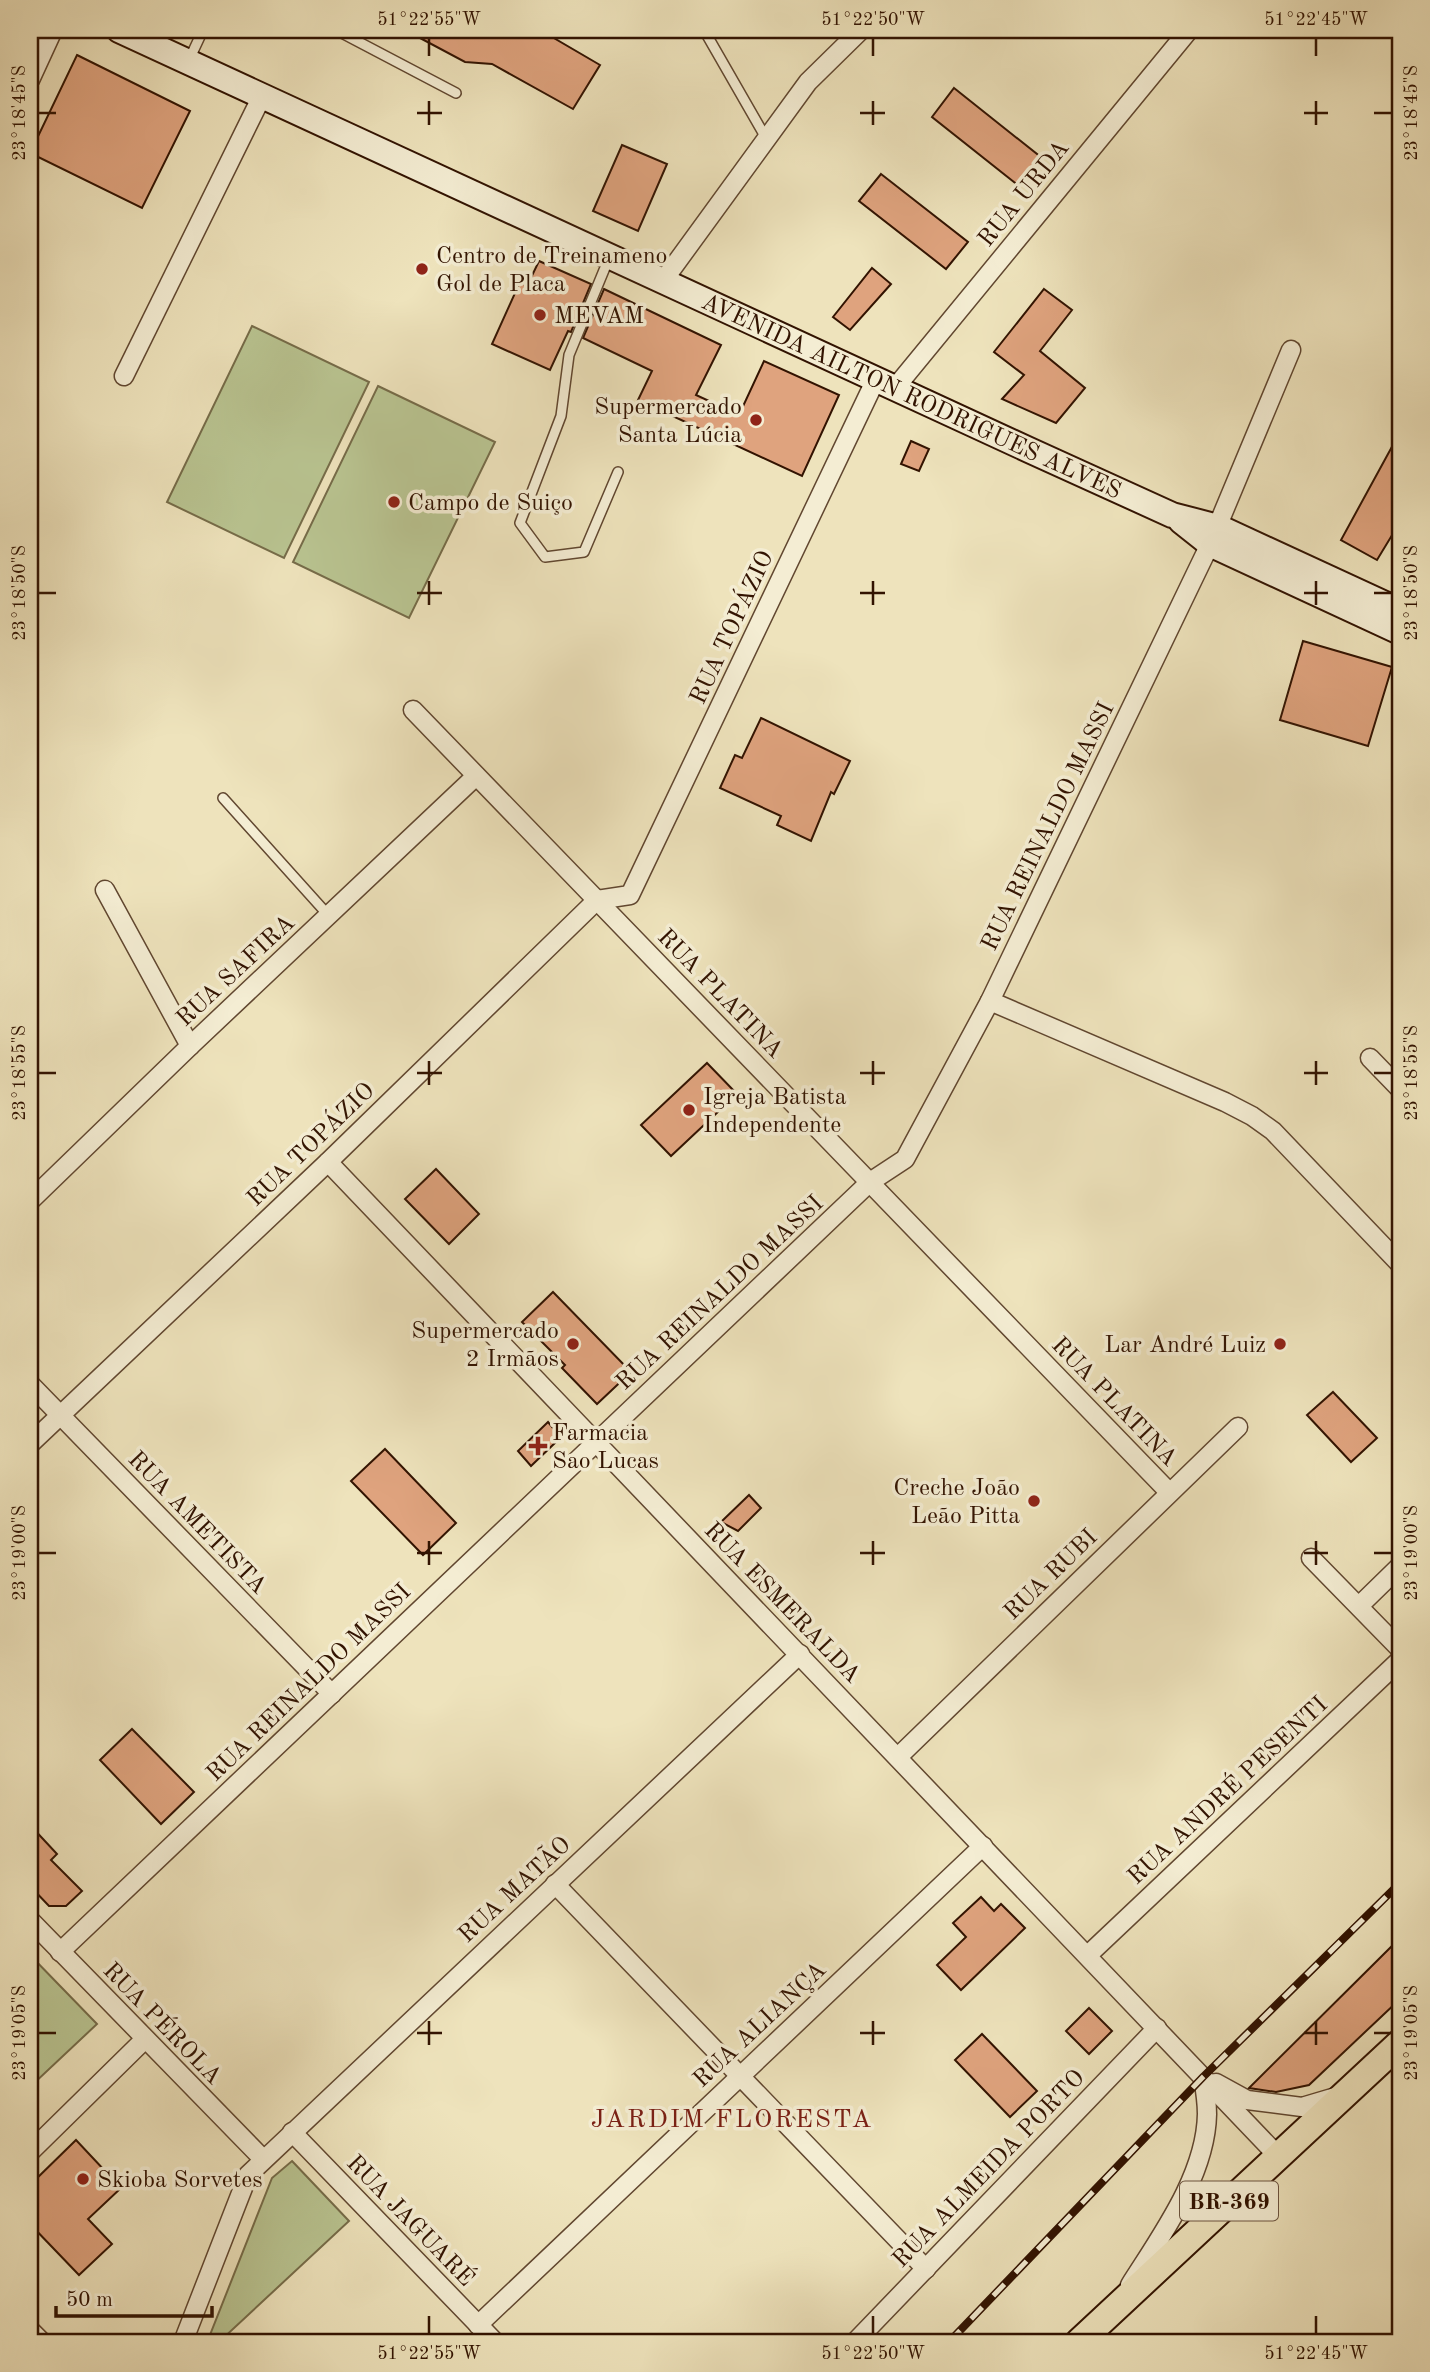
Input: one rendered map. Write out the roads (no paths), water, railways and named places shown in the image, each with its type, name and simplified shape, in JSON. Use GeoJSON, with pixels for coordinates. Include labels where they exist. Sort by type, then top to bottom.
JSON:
{"type":"FeatureCollection","features":[{"type":"Feature","properties":{"kind":"main road","name":"AVENIDA AILTON RODRIGUES ALVES"},"geometry":{"type":"LineString","coordinates":[[119,30],[1172,515],[1400,632]]}},
{"type":"Feature","properties":{"kind":"main road","name":"AVENIDA AILTON RODRIGUES ALVES"},"geometry":{"type":"LineString","coordinates":[[1214,535],[1400,611]]}},
{"type":"Feature","properties":{"kind":"main road","name":"BR-369"},"geometry":{"type":"LineString","coordinates":[[1079,2342],[1400,2043]]}},
{"type":"Feature","properties":{"kind":"street"},"geometry":{"type":"LineString","coordinates":[[30,80],[54,30]]}},
{"type":"Feature","properties":{"kind":"street"},"geometry":{"type":"LineString","coordinates":[[663,281],[808,82],[861,30]]}},
{"type":"Feature","properties":{"kind":"street","name":"RUA URDA"},"geometry":{"type":"LineString","coordinates":[[886,384],[1189,30]]}},
{"type":"Feature","properties":{"kind":"street"},"geometry":{"type":"LineString","coordinates":[[124,376],[262,96]]}},
{"type":"Feature","properties":{"kind":"street","name":"RUA REINALDO MASSI"},"geometry":{"type":"LineString","coordinates":[[60,1952],[870,1182],[905,1159],[990,1000],[1214,535],[1292,350]]}},
{"type":"Feature","properties":{"kind":"street","name":"RUA TOPÁZIO"},"geometry":{"type":"LineString","coordinates":[[618,921],[886,384]]}},
{"type":"Feature","properties":{"kind":"street","name":"RUA PLATINA"},"geometry":{"type":"LineString","coordinates":[[413,710],[1169,1492]]}},
{"type":"Feature","properties":{"kind":"street","name":"RUA SAFIRA"},"geometry":{"type":"LineString","coordinates":[[30,1201],[476,776]]}},
{"type":"Feature","properties":{"kind":"street"},"geometry":{"type":"LineString","coordinates":[[105,890],[190,1046]]}},
{"type":"Feature","properties":{"kind":"street"},"geometry":{"type":"LineString","coordinates":[[597,900],[630,895]]}},
{"type":"Feature","properties":{"kind":"street","name":"RUA TOPÁZIO"},"geometry":{"type":"LineString","coordinates":[[30,1444],[328,1161],[597,900]]}},
{"type":"Feature","properties":{"kind":"street"},"geometry":{"type":"LineString","coordinates":[[990,1000],[1179,1081],[1252,1116],[1273,1131],[1400,1264]]}},
{"type":"Feature","properties":{"kind":"street"},"geometry":{"type":"LineString","coordinates":[[1370,1058],[1400,1089]]}},
{"type":"Feature","properties":{"kind":"street","name":"RUA ESMERALDA"},"geometry":{"type":"LineString","coordinates":[[328,1161],[1278,2156]]}},
{"type":"Feature","properties":{"kind":"street","name":"RUA AMETISTA"},"geometry":{"type":"LineString","coordinates":[[30,1384],[332,1694]]}},
{"type":"Feature","properties":{"kind":"street","name":"RUA RUBI"},"geometry":{"type":"LineString","coordinates":[[898,1757],[1238,1427]]}},
{"type":"Feature","properties":{"kind":"street"},"geometry":{"type":"LineString","coordinates":[[1311,1558],[1400,1649]]}},
{"type":"Feature","properties":{"kind":"street"},"geometry":{"type":"LineString","coordinates":[[1359,1606],[1400,1566]]}},
{"type":"Feature","properties":{"kind":"street","name":"RUA MATÃO"},"geometry":{"type":"LineString","coordinates":[[183,2342],[248,2175],[800,1654]]}},
{"type":"Feature","properties":{"kind":"street","name":"RUA ANDRÉ PESENTI"},"geometry":{"type":"LineString","coordinates":[[1088,1955],[1400,1660]]}},
{"type":"Feature","properties":{"kind":"street","name":"RUA ALIANÇA"},"geometry":{"type":"LineString","coordinates":[[478,2325],[983,1846]]}},
{"type":"Feature","properties":{"kind":"street"},"geometry":{"type":"LineString","coordinates":[[555,1884],[926,2269]]}},
{"type":"Feature","properties":{"kind":"street","name":"RUA PÉROLA"},"geometry":{"type":"LineString","coordinates":[[30,1920],[263,2160]]}},
{"type":"Feature","properties":{"kind":"street","name":"RUA ALMEIDA PORTO"},"geometry":{"type":"LineString","coordinates":[[855,2342],[1157,2028]]}},
{"type":"Feature","properties":{"kind":"street"},"geometry":{"type":"LineString","coordinates":[[30,2152],[144,2040]]}},
{"type":"Feature","properties":{"kind":"street"},"geometry":{"type":"LineString","coordinates":[[1116,2307],[1169,2223],[1189,2185],[1203,2143],[1207,2115],[1203,2077]]}},
{"type":"Feature","properties":{"kind":"street","name":"RUA ESMERALDA"},"geometry":{"type":"LineString","coordinates":[[1203,2077],[1247,2100],[1302,2107],[1342,2095]]}},
{"type":"Feature","properties":{"kind":"street","name":"RUA JAGUARÉ"},"geometry":{"type":"LineString","coordinates":[[292,2133],[495,2342]]}},
{"type":"Feature","properties":{"kind":"street"},"geometry":{"type":"LineString","coordinates":[[30,2330],[42,2342]]}},
{"type":"Feature","properties":{"kind":"lane"},"geometry":{"type":"LineString","coordinates":[[188,61],[203,30]]}},
{"type":"Feature","properties":{"kind":"lane"},"geometry":{"type":"LineString","coordinates":[[336,30],[456,93]]}},
{"type":"Feature","properties":{"kind":"lane"},"geometry":{"type":"LineString","coordinates":[[704,30],[766,138]]}},
{"type":"Feature","properties":{"kind":"lane"},"geometry":{"type":"LineString","coordinates":[[610,257],[569,355],[561,416],[520,523],[545,557],[584,552],[618,472]]}},
{"type":"Feature","properties":{"kind":"lane"},"geometry":{"type":"LineString","coordinates":[[223,798],[329,915]]}},
{"type":"Feature","properties":{"kind":"railway"},"geometry":{"type":"LineString","coordinates":[[949,2342],[1203,2077],[1400,1883]]}},
{"type":"Feature","properties":{"kind":"place","name":"Centro de Treinameno Gol de Placa"},"geometry":{"type":"Point","coordinates":[422,269]}},
{"type":"Feature","properties":{"kind":"place","name":"MEVAM"},"geometry":{"type":"Point","coordinates":[540,315]}},
{"type":"Feature","properties":{"kind":"place","name":"Supermercado Santa Lúcia"},"geometry":{"type":"Point","coordinates":[756,420]}},
{"type":"Feature","properties":{"kind":"place","name":"Campo de Suiço"},"geometry":{"type":"Point","coordinates":[394,502]}},
{"type":"Feature","properties":{"kind":"place","name":"Igreja Batista Independente"},"geometry":{"type":"Point","coordinates":[689,1110]}},
{"type":"Feature","properties":{"kind":"place","name":"Supermercado 2 Irmãos"},"geometry":{"type":"Point","coordinates":[573,1344]}},
{"type":"Feature","properties":{"kind":"place","name":"Lar André Luiz"},"geometry":{"type":"Point","coordinates":[1280,1344]}},
{"type":"Feature","properties":{"kind":"place","name":"Farmacia Sao Lucas"},"geometry":{"type":"Point","coordinates":[538,1446]}},
{"type":"Feature","properties":{"kind":"place","name":"Creche João Leão Pitta"},"geometry":{"type":"Point","coordinates":[1034,1501]}},
{"type":"Feature","properties":{"kind":"place","name":"Skioba Sorvetes"},"geometry":{"type":"Point","coordinates":[83,2179]}},
{"type":"Feature","properties":{"kind":"district","name":"JARDIM FLORESTA"},"geometry":{"type":"Point","coordinates":[732,2118]}}]}
